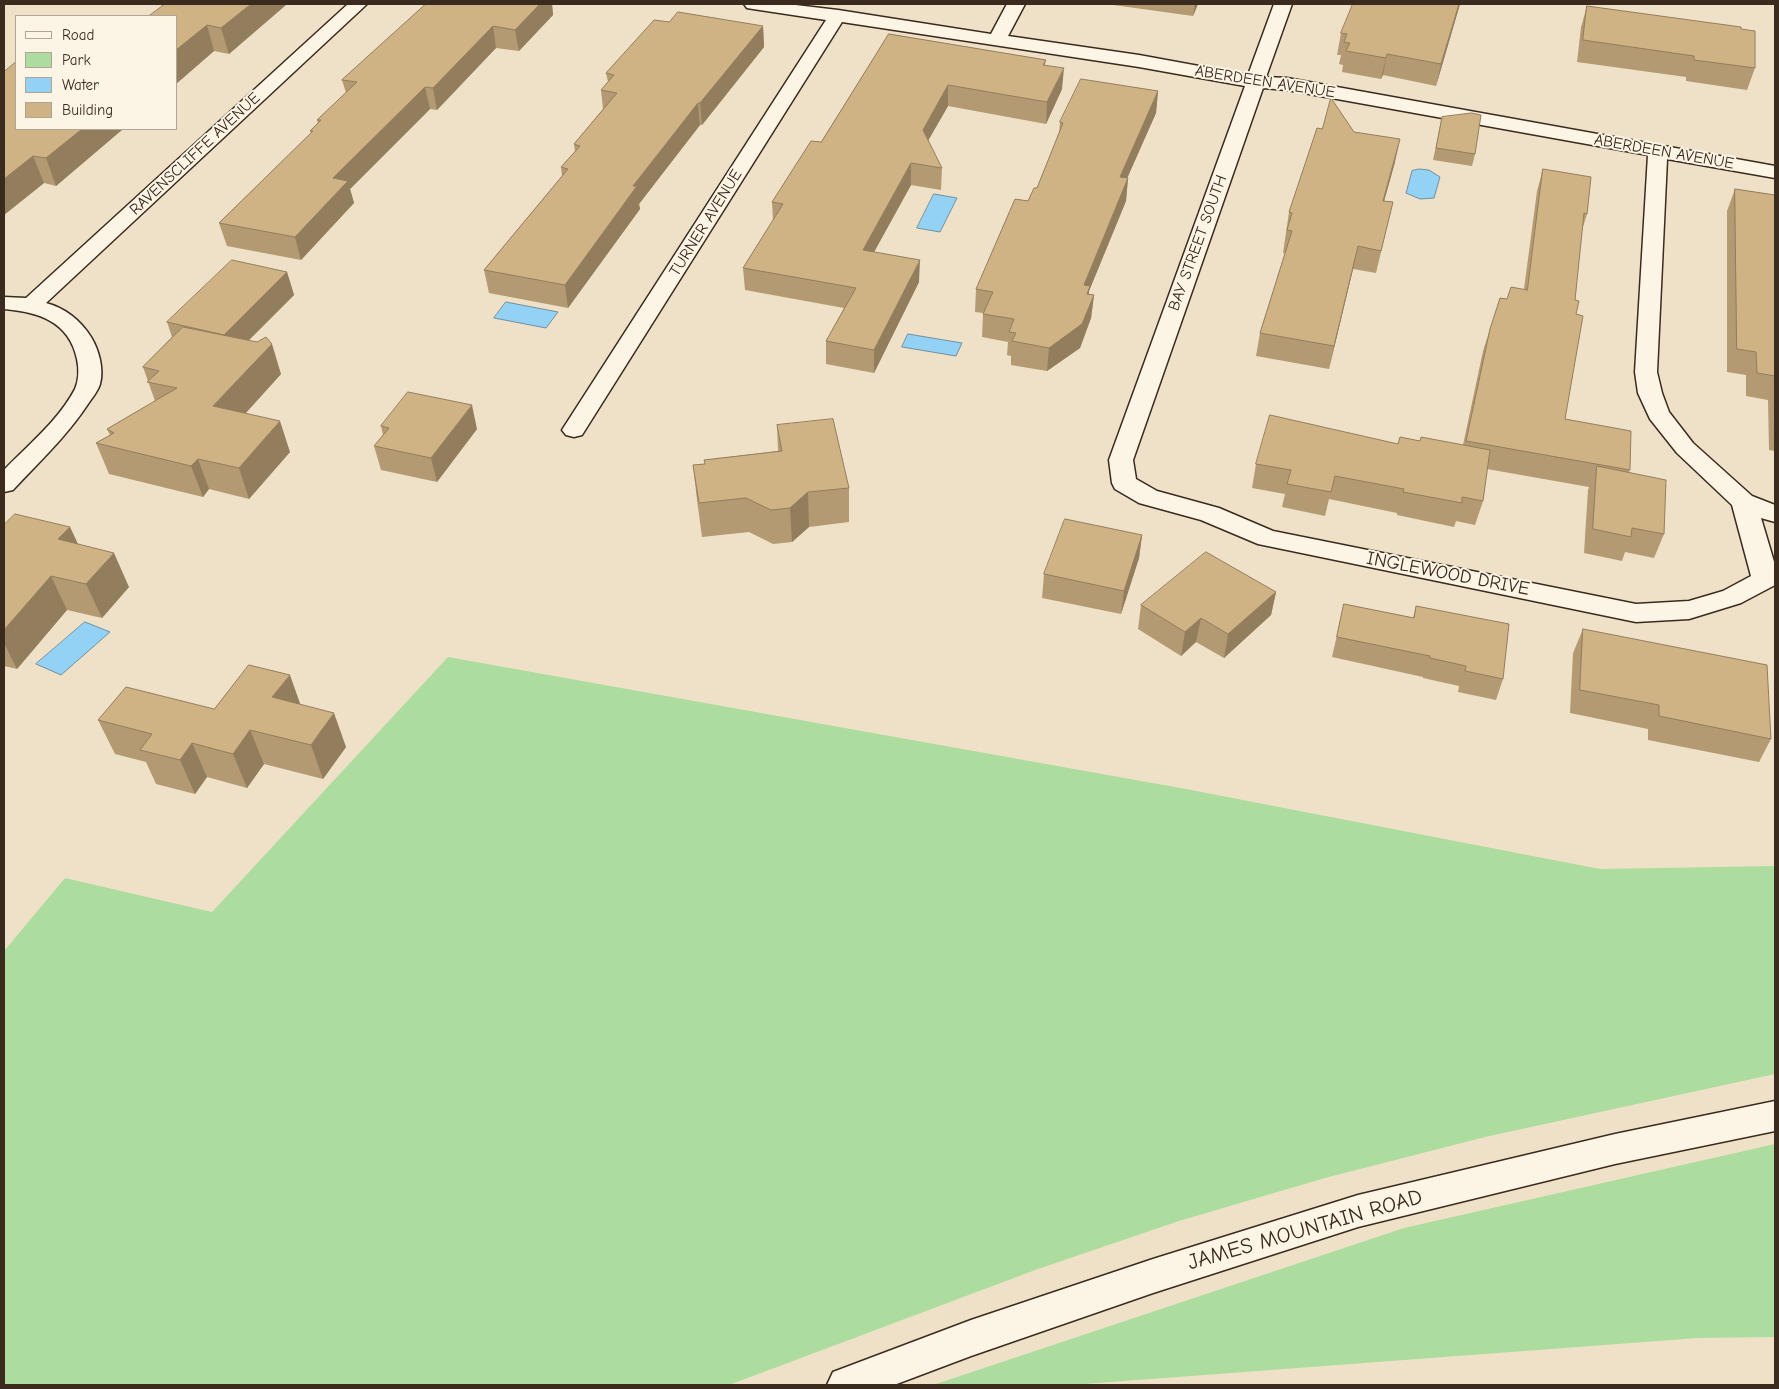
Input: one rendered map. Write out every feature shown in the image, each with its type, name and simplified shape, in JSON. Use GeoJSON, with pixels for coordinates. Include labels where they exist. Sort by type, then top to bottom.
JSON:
{"type":"FeatureCollection","features":[{"type":"Feature","properties":{"kind":"street","name":"RAVENSCLIFFE AVENUE"},"geometry":{"type":"LineString","coordinates":[[32,304],[358,4]]}},
{"type":"Feature","properties":{"kind":"street","name":"ABERDEEN AVENUE"},"geometry":{"type":"LineString","coordinates":[[753,4],[800,7],[838,15],[1139,60],[1255,82],[1286,84],[1775,172]]}},
{"type":"Feature","properties":{"kind":"street"},"geometry":{"type":"LineString","coordinates":[[997,39],[1016,4]]}},
{"type":"Feature","properties":{"kind":"street","name":"BAY STREET SOUTH"},"geometry":{"type":"LineString","coordinates":[[1124,483],[1121,460],[1283,4]]}},
{"type":"Feature","properties":{"kind":"street","name":"TURNER AVENUE"},"geometry":{"type":"LineString","coordinates":[[574,430],[838,15]]}},
{"type":"Feature","properties":{"kind":"street"},"geometry":{"type":"LineString","coordinates":[[1658,151],[1646,372],[1650,393],[1658,414],[1685,448],[1743,502],[1775,514]]}},
{"type":"Feature","properties":{"kind":"street"},"geometry":{"type":"LineString","coordinates":[[4,303],[32,304],[62,317],[77,333],[87,349],[88,385],[65,423],[4,484]]}},
{"type":"Feature","properties":{"kind":"street","name":"INGLEWOOD DRIVE"},"geometry":{"type":"LineString","coordinates":[[1124,483],[1148,497],[1210,514],[1267,538],[1636,613],[1689,610],[1732,597],[1770,576]]}},
{"type":"Feature","properties":{"kind":"street"},"geometry":{"type":"LineString","coordinates":[[1743,502],[1770,576]]}},
{"type":"Feature","properties":{"kind":"street","name":"JAMES MOUNTAIN ROAD"},"geometry":{"type":"LineString","coordinates":[[846,1385],[971,1338],[1153,1276],[1358,1211],[1615,1149],[1775,1116]]}},
{"type":"Feature","properties":{"kind":"green space"},"geometry":{"type":"Polygon","coordinates":[[[448,657],[1186,789],[1600,869],[1775,866],[1775,1074],[1485,1137],[1325,1178],[1179,1221],[1038,1269],[729,1385],[4,1385],[4,951],[65,878],[212,912],[448,657]]]}},
{"type":"Feature","properties":{"kind":"green space"},"geometry":{"type":"Polygon","coordinates":[[[1775,1144],[1775,1337],[1698,1338],[1071,1385],[933,1385],[1404,1228],[1775,1144]]]}},
{"type":"Feature","properties":{"kind":"water"},"geometry":{"type":"Polygon","coordinates":[[[1419,169],[1429,170],[1440,177],[1434,198],[1420,199],[1406,193],[1412,171],[1419,169]]]}},
{"type":"Feature","properties":{"kind":"water"},"geometry":{"type":"Polygon","coordinates":[[[934,194],[957,198],[940,232],[917,228],[934,194]]]}},
{"type":"Feature","properties":{"kind":"water"},"geometry":{"type":"Polygon","coordinates":[[[506,302],[558,312],[546,328],[494,318],[506,302]]]}},
{"type":"Feature","properties":{"kind":"water"},"geometry":{"type":"Polygon","coordinates":[[[908,334],[962,343],[956,356],[902,347],[908,334]]]}},
{"type":"Feature","properties":{"kind":"water"},"geometry":{"type":"Polygon","coordinates":[[[85,622],[110,632],[61,675],[36,664],[85,622]]]}},
{"type":"Feature","properties":{"kind":"building"},"geometry":{"type":"Polygon","coordinates":[[[165,4],[251,4],[221,28],[207,25],[178,48],[178,15],[150,15],[165,4]]]}},
{"type":"Feature","properties":{"kind":"building"},"geometry":{"type":"Polygon","coordinates":[[[426,4],[540,4],[515,30],[493,26],[433,88],[425,87],[333,178],[348,181],[295,237],[219,223],[313,131],[310,131],[321,120],[317,120],[357,82],[342,80],[426,4]]]}},
{"type":"Feature","properties":{"kind":"building"},"geometry":{"type":"Polygon","coordinates":[[[1353,4],[1459,4],[1441,64],[1387,54],[1386,58],[1346,51],[1350,43],[1344,42],[1347,34],[1341,33],[1353,4]]]}},
{"type":"Feature","properties":{"kind":"building"},"geometry":{"type":"Polygon","coordinates":[[[1587,6],[1741,27],[1741,29],[1755,31],[1755,68],[1694,60],[1694,56],[1583,40],[1587,6]]]}},
{"type":"Feature","properties":{"kind":"building"},"geometry":{"type":"Polygon","coordinates":[[[678,12],[763,26],[700,103],[698,103],[633,186],[637,186],[565,285],[484,270],[568,169],[561,167],[580,146],[574,144],[617,93],[601,90],[614,75],[606,73],[654,20],[669,22],[678,12]]]}},
{"type":"Feature","properties":{"kind":"building"},"geometry":{"type":"Polygon","coordinates":[[[889,34],[1046,60],[1043,65],[1064,68],[1047,102],[948,85],[923,130],[942,168],[911,163],[863,250],[920,260],[874,350],[826,341],[856,288],[743,268],[783,204],[772,202],[811,141],[821,142],[889,34]]]}},
{"type":"Feature","properties":{"kind":"building"},"geometry":{"type":"Polygon","coordinates":[[[15,63],[15,130],[81,130],[46,158],[33,156],[4,179],[4,72],[15,63]]]}},
{"type":"Feature","properties":{"kind":"building"},"geometry":{"type":"Polygon","coordinates":[[[1081,79],[1158,91],[1120,177],[1128,178],[1084,285],[1090,286],[1087,294],[1094,295],[1082,324],[1049,348],[1012,341],[1016,333],[1009,332],[1014,319],[983,314],[993,292],[976,289],[1015,199],[1028,201],[1034,188],[1037,188],[1063,123],[1060,122],[1081,79]]]}},
{"type":"Feature","properties":{"kind":"building"},"geometry":{"type":"Polygon","coordinates":[[[1331,98],[1354,132],[1400,139],[1383,201],[1393,202],[1381,251],[1358,246],[1334,346],[1260,333],[1292,231],[1287,230],[1292,213],[1289,212],[1317,128],[1322,129],[1331,98]]]}},
{"type":"Feature","properties":{"kind":"building"},"geometry":{"type":"Polygon","coordinates":[[[1472,113],[1481,115],[1475,154],[1436,148],[1442,117],[1472,113]]]}},
{"type":"Feature","properties":{"kind":"building"},"geometry":{"type":"Polygon","coordinates":[[[1543,169],[1591,177],[1587,214],[1584,213],[1575,300],[1579,301],[1576,314],[1583,316],[1565,419],[1631,431],[1630,470],[1466,441],[1490,329],[1500,298],[1507,299],[1511,287],[1527,290],[1543,169]]]}},
{"type":"Feature","properties":{"kind":"building"},"geometry":{"type":"Polygon","coordinates":[[[1735,189],[1775,195],[1775,376],[1757,373],[1756,352],[1737,349],[1735,189]]]}},
{"type":"Feature","properties":{"kind":"building"},"geometry":{"type":"Polygon","coordinates":[[[232,260],[287,272],[224,335],[167,322],[232,260]]]}},
{"type":"Feature","properties":{"kind":"building"},"geometry":{"type":"Polygon","coordinates":[[[183,327],[257,342],[266,337],[272,344],[213,406],[280,421],[239,468],[198,459],[191,466],[96,443],[114,433],[107,429],[177,388],[147,382],[159,371],[143,367],[183,327]]]}},
{"type":"Feature","properties":{"kind":"building"},"geometry":{"type":"Polygon","coordinates":[[[408,392],[472,405],[431,458],[374,446],[389,428],[381,426],[408,392]]]}},
{"type":"Feature","properties":{"kind":"building"},"geometry":{"type":"Polygon","coordinates":[[[1270,415],[1398,444],[1400,437],[1420,441],[1421,437],[1490,450],[1483,501],[1462,497],[1462,503],[1403,492],[1404,489],[1335,476],[1331,492],[1287,484],[1291,470],[1256,464],[1270,415]]]}},
{"type":"Feature","properties":{"kind":"building"},"geometry":{"type":"Polygon","coordinates":[[[833,419],[849,488],[808,492],[790,508],[771,510],[746,498],[699,503],[693,465],[705,464],[704,460],[782,451],[777,425],[833,419]]]}},
{"type":"Feature","properties":{"kind":"building"},"geometry":{"type":"Polygon","coordinates":[[[1597,466],[1666,480],[1664,534],[1632,528],[1631,537],[1593,529],[1597,466]]]}},
{"type":"Feature","properties":{"kind":"building"},"geometry":{"type":"Polygon","coordinates":[[[15,514],[70,527],[58,539],[114,553],[86,584],[51,576],[4,630],[4,525],[15,514]]]}},
{"type":"Feature","properties":{"kind":"building"},"geometry":{"type":"Polygon","coordinates":[[[1065,519],[1142,535],[1124,591],[1044,574],[1065,519]]]}},
{"type":"Feature","properties":{"kind":"building"},"geometry":{"type":"Polygon","coordinates":[[[1206,552],[1276,592],[1228,634],[1201,618],[1185,632],[1141,605],[1206,552]]]}},
{"type":"Feature","properties":{"kind":"building"},"geometry":{"type":"Polygon","coordinates":[[[1344,604],[1414,618],[1416,606],[1509,624],[1503,679],[1465,671],[1466,666],[1430,658],[1430,656],[1337,637],[1344,604]]]}},
{"type":"Feature","properties":{"kind":"building"},"geometry":{"type":"Polygon","coordinates":[[[1583,629],[1767,665],[1771,739],[1659,716],[1659,705],[1580,690],[1583,629]]]}},
{"type":"Feature","properties":{"kind":"building"},"geometry":{"type":"Polygon","coordinates":[[[249,665],[290,675],[272,697],[334,713],[311,745],[250,730],[233,754],[192,743],[180,760],[140,750],[152,734],[98,720],[126,687],[214,709],[249,665]]]}}]}
